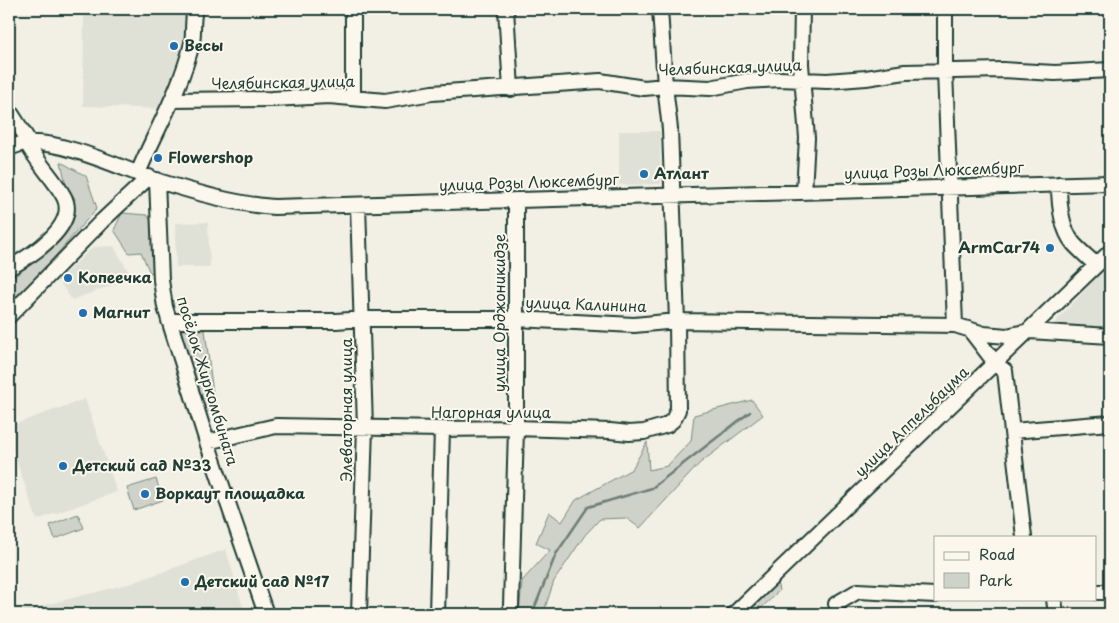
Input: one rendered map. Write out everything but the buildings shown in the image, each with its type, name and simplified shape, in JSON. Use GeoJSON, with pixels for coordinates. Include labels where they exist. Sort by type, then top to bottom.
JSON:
{"type":"FeatureCollection","features":[{"type":"Feature","properties":{"kind":"street"},"geometry":{"type":"LineString","coordinates":[[9,316],[148,177],[192,42],[195,9]]}},
{"type":"Feature","properties":{"kind":"street"},"geometry":{"type":"LineString","coordinates":[[353,9],[354,98]]}},
{"type":"Feature","properties":{"kind":"street"},"geometry":{"type":"LineString","coordinates":[[506,9],[511,89]]}},
{"type":"Feature","properties":{"kind":"street","name":"Нагорная улица"},"geometry":{"type":"LineString","coordinates":[[207,442],[276,426],[442,429],[516,428],[629,433],[644,432],[667,425],[674,420],[678,410],[677,321],[670,129],[660,9]]}},
{"type":"Feature","properties":{"kind":"street"},"geometry":{"type":"LineString","coordinates":[[802,9],[802,81],[807,138],[804,191]]}},
{"type":"Feature","properties":{"kind":"street"},"geometry":{"type":"LineString","coordinates":[[945,9],[945,71],[955,325]]}},
{"type":"Feature","properties":{"kind":"street","name":"Челябинская улица"},"geometry":{"type":"LineString","coordinates":[[172,100],[255,100],[329,96],[385,101],[432,93],[511,89],[600,81],[644,88],[665,86],[710,88],[747,81],[866,78],[905,72],[1003,70],[1056,73],[1110,70]]}},
{"type":"Feature","properties":{"kind":"street"},"geometry":{"type":"LineString","coordinates":[[9,110],[33,155],[64,197],[66,209],[62,223],[48,241],[24,260],[9,268]]}},
{"type":"Feature","properties":{"kind":"street"},"geometry":{"type":"LineString","coordinates":[[9,148],[28,143]]}},
{"type":"Feature","properties":{"kind":"street","name":"улица Розы Люксембург"},"geometry":{"type":"LineString","coordinates":[[28,143],[60,147],[148,177],[230,201],[251,205],[274,206],[1110,183]]}},
{"type":"Feature","properties":{"kind":"street","name":"посёлок Жиркомбината"},"geometry":{"type":"LineString","coordinates":[[148,177],[161,280],[169,322],[207,442],[266,614]]}},
{"type":"Feature","properties":{"kind":"street"},"geometry":{"type":"LineString","coordinates":[[1059,184],[1059,200],[1067,232],[1073,242],[1096,266]]}},
{"type":"Feature","properties":{"kind":"street","name":"улица Орджоникидзе"},"geometry":{"type":"LineString","coordinates":[[511,606],[516,428],[516,200]]}},
{"type":"Feature","properties":{"kind":"street","name":"Элеваторная улица"},"geometry":{"type":"LineString","coordinates":[[358,205],[365,427],[359,614]]}},
{"type":"Feature","properties":{"kind":"street","name":"улица Аппельбаума"},"geometry":{"type":"LineString","coordinates":[[734,614],[996,364],[1110,252]]}},
{"type":"Feature","properties":{"kind":"street","name":"улица Калинина"},"geometry":{"type":"LineString","coordinates":[[169,322],[516,318],[634,325],[677,321],[955,325],[984,334],[1007,336],[1029,331],[1110,336]]}},
{"type":"Feature","properties":{"kind":"street"},"geometry":{"type":"LineString","coordinates":[[970,330],[996,364],[1006,371],[1024,536]]}},
{"type":"Feature","properties":{"kind":"street"},"geometry":{"type":"LineString","coordinates":[[1012,431],[1110,423]]}},
{"type":"Feature","properties":{"kind":"street"},"geometry":{"type":"LineString","coordinates":[[437,614],[442,429]]}},
{"type":"Feature","properties":{"kind":"street"},"geometry":{"type":"LineString","coordinates":[[836,604],[858,591],[934,595]]}},
{"type":"Feature","properties":{"kind":"street"},"geometry":{"type":"LineString","coordinates":[[1096,592],[1110,592]]}},
{"type":"Feature","properties":{"kind":"street"},"geometry":{"type":"LineString","coordinates":[[1054,600],[1056,614]]}},
{"type":"Feature","properties":{"kind":"shaded area"},"geometry":{"type":"Polygon","coordinates":[[[84,9],[189,9],[188,37],[162,109],[83,106],[84,9]]]}},
{"type":"Feature","properties":{"kind":"shaded area"},"geometry":{"type":"Polygon","coordinates":[[[619,131],[660,131],[661,184],[619,185],[619,131]]]}},
{"type":"Feature","properties":{"kind":"shaded area"},"geometry":{"type":"Polygon","coordinates":[[[208,222],[210,267],[176,267],[175,223],[208,222]]]}},
{"type":"Feature","properties":{"kind":"shaded area"},"geometry":{"type":"Polygon","coordinates":[[[114,246],[132,278],[72,300],[58,280],[93,247],[114,246]]]}},
{"type":"Feature","properties":{"kind":"shaded area"},"geometry":{"type":"Polygon","coordinates":[[[1103,270],[1110,277],[1110,329],[1050,328],[1103,270]]]}},
{"type":"Feature","properties":{"kind":"shaded area","name":"Детский сад №33"},"geometry":{"type":"Polygon","coordinates":[[[85,399],[117,492],[37,520],[9,440],[9,426],[85,399]]]}},
{"type":"Feature","properties":{"kind":"shaded area","name":"Детский сад №17"},"geometry":{"type":"Polygon","coordinates":[[[226,549],[245,614],[9,614],[132,583],[226,549]]]}},
{"type":"Feature","properties":{"kind":"green space"},"geometry":{"type":"Polygon","coordinates":[[[61,162],[86,176],[97,208],[24,292],[9,299],[9,282],[45,250],[68,219],[75,199],[66,185],[61,162]]]}},
{"type":"Feature","properties":{"kind":"green space"},"geometry":{"type":"Polygon","coordinates":[[[122,213],[147,215],[153,224],[156,271],[150,273],[141,252],[129,253],[114,230],[122,213]]]}},
{"type":"Feature","properties":{"kind":"green space"},"geometry":{"type":"Polygon","coordinates":[[[176,330],[205,330],[215,409],[202,414],[176,330]]]}},
{"type":"Feature","properties":{"kind":"green space"},"geometry":{"type":"Polygon","coordinates":[[[752,400],[763,415],[700,463],[640,528],[626,518],[600,519],[585,535],[554,581],[543,614],[519,614],[522,581],[550,550],[536,543],[549,512],[562,522],[576,500],[632,469],[647,442],[649,470],[667,466],[691,441],[694,415],[752,400]]]}},
{"type":"Feature","properties":{"kind":"green space","name":"Воркаут площадка"},"geometry":{"type":"Polygon","coordinates":[[[156,479],[163,500],[134,510],[127,488],[156,479]]]}},
{"type":"Feature","properties":{"kind":"green space"},"geometry":{"type":"Polygon","coordinates":[[[78,514],[84,528],[55,539],[50,525],[78,514]]]}},
{"type":"Feature","properties":{"kind":"green space"},"geometry":{"type":"Polygon","coordinates":[[[777,581],[779,591],[755,614],[742,614],[777,581]]]}},
{"type":"Feature","properties":{"kind":"waterway"},"geometry":{"type":"LineString","coordinates":[[532,614],[556,554],[588,507],[652,488],[750,412]]}},
{"type":"Feature","properties":{"kind":"place","name":"Весы"},"geometry":{"type":"Point","coordinates":[174,46]}},
{"type":"Feature","properties":{"kind":"place","name":"Flowershop"},"geometry":{"type":"Point","coordinates":[158,158]}},
{"type":"Feature","properties":{"kind":"place","name":"Атлант"},"geometry":{"type":"Point","coordinates":[644,174]}},
{"type":"Feature","properties":{"kind":"place","name":"ArmCar74"},"geometry":{"type":"Point","coordinates":[1050,248]}},
{"type":"Feature","properties":{"kind":"place","name":"Копеечка"},"geometry":{"type":"Point","coordinates":[68,278]}},
{"type":"Feature","properties":{"kind":"place","name":"Магнит"},"geometry":{"type":"Point","coordinates":[83,313]}},
{"type":"Feature","properties":{"kind":"place","name":"Детский сад №33"},"geometry":{"type":"Point","coordinates":[63,466]}},
{"type":"Feature","properties":{"kind":"place","name":"Воркаут площадка"},"geometry":{"type":"Point","coordinates":[145,494]}},
{"type":"Feature","properties":{"kind":"place","name":"Детский сад №17"},"geometry":{"type":"Point","coordinates":[185,582]}}]}
